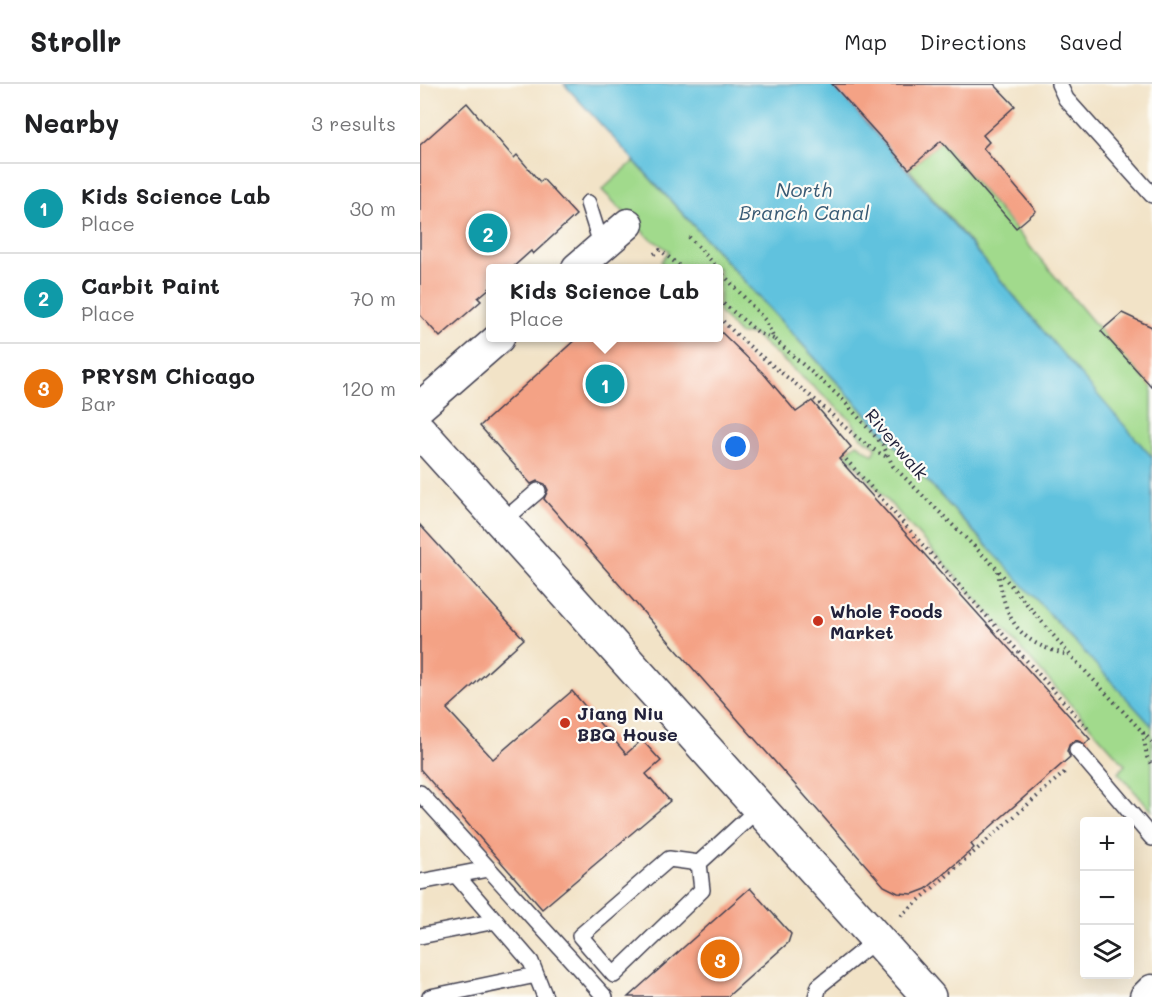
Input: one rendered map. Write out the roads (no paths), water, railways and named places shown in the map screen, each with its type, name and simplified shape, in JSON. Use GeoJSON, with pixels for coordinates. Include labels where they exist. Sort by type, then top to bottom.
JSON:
{"type":"FeatureCollection","features":[{"type":"Feature","properties":{"kind":"street"},"geometry":{"type":"LineString","coordinates":[[582,264],[628,224]]}},
{"type":"Feature","properties":{"kind":"street"},"geometry":{"type":"LineString","coordinates":[[420,407],[494,342]]}},
{"type":"Feature","properties":{"kind":"street"},"geometry":{"type":"LineString","coordinates":[[420,431],[929,997]]}},
{"type":"Feature","properties":{"kind":"street"},"geometry":{"type":"LineString","coordinates":[[1144,997],[1152,990]]}},
{"type":"Feature","properties":{"kind":"lane"},"geometry":{"type":"LineString","coordinates":[[1059,84],[1066,99],[1152,195]]}},
{"type":"Feature","properties":{"kind":"lane"},"geometry":{"type":"LineString","coordinates":[[588,203],[602,247]]}},
{"type":"Feature","properties":{"kind":"lane"},"geometry":{"type":"LineString","coordinates":[[502,522],[538,491]]}},
{"type":"Feature","properties":{"kind":"lane"},"geometry":{"type":"LineString","coordinates":[[1077,750],[1152,838]]}},
{"type":"Feature","properties":{"kind":"lane"},"geometry":{"type":"LineString","coordinates":[[420,793],[605,997]]}},
{"type":"Feature","properties":{"kind":"lane"},"geometry":{"type":"LineString","coordinates":[[699,863],[759,808]]}},
{"type":"Feature","properties":{"kind":"lane"},"geometry":{"type":"LineString","coordinates":[[669,859],[699,863],[702,890],[614,975],[580,936],[669,859]]}},
{"type":"Feature","properties":{"kind":"lane"},"geometry":{"type":"LineString","coordinates":[[420,882],[488,869]]}},
{"type":"Feature","properties":{"kind":"lane"},"geometry":{"type":"LineString","coordinates":[[456,875],[531,962],[545,997]]}},
{"type":"Feature","properties":{"kind":"lane"},"geometry":{"type":"LineString","coordinates":[[420,936],[496,921]]}},
{"type":"Feature","properties":{"kind":"lane"},"geometry":{"type":"LineString","coordinates":[[816,997],[819,986],[877,939]]}},
{"type":"Feature","properties":{"kind":"lane"},"geometry":{"type":"LineString","coordinates":[[430,997],[536,975]]}},
{"type":"Feature","properties":{"kind":"water","name":"North Branch Canal"},"geometry":{"type":"Polygon","coordinates":[[[564,84],[832,84],[1152,457],[1152,726],[564,84]]]}},
{"type":"Feature","properties":{"kind":"place","name":"Carbit Paint"},"geometry":{"type":"Point","coordinates":[488,233]}},
{"type":"Feature","properties":{"kind":"place","name":"Kids Science Lab"},"geometry":{"type":"Point","coordinates":[605,384]}},
{"type":"Feature","properties":{"kind":"place","name":"Whole Foods Market"},"geometry":{"type":"Point","coordinates":[818,621]}},
{"type":"Feature","properties":{"kind":"place","name":"Jiang Niu BBQ House"},"geometry":{"type":"Point","coordinates":[565,723]}},
{"type":"Feature","properties":{"kind":"place","name":"PRYSM Chicago"},"geometry":{"type":"Point","coordinates":[720,959]}}]}
